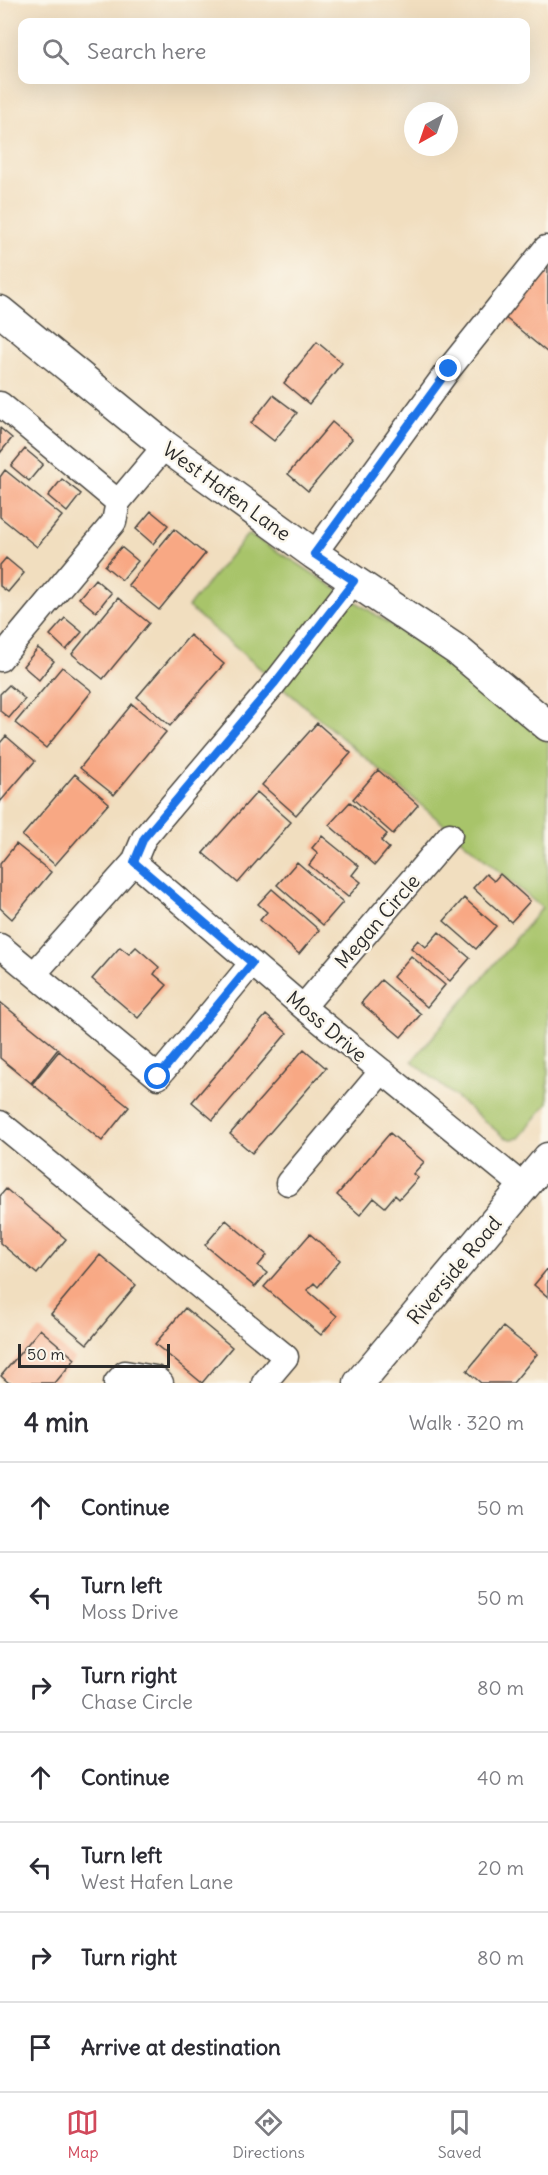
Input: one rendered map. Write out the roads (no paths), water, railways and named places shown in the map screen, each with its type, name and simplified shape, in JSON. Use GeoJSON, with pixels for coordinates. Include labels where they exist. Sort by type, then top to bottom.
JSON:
{"type":"FeatureCollection","features":[{"type":"Feature","properties":{"kind":"main road","name":"West Hafen Lane"},"geometry":{"type":"LineString","coordinates":[[0,311],[165,446],[314,554],[457,650],[548,726]]}},
{"type":"Feature","properties":{"kind":"main road","name":"Riverside Road"},"geometry":{"type":"LineString","coordinates":[[366,1381],[548,1158]]}},
{"type":"Feature","properties":{"kind":"street"},"geometry":{"type":"LineString","coordinates":[[314,554],[449,369],[546,248],[548,250]]}},
{"type":"Feature","properties":{"kind":"street"},"geometry":{"type":"LineString","coordinates":[[0,404],[118,502]]}},
{"type":"Feature","properties":{"kind":"street"},"geometry":{"type":"LineString","coordinates":[[0,659],[114,522],[118,502],[165,446]]}},
{"type":"Feature","properties":{"kind":"street"},"geometry":{"type":"LineString","coordinates":[[34,974],[134,862],[144,838],[274,684],[354,581]]}},
{"type":"Feature","properties":{"kind":"street","name":"Megan Circle"},"geometry":{"type":"LineString","coordinates":[[303,1007],[450,834]]}},
{"type":"Feature","properties":{"kind":"street","name":"Moss Drive"},"geometry":{"type":"LineString","coordinates":[[134,862],[303,1007],[524,1187]]}},
{"type":"Feature","properties":{"kind":"street"},"geometry":{"type":"LineString","coordinates":[[0,945],[158,1077],[252,963]]}},
{"type":"Feature","properties":{"kind":"street"},"geometry":{"type":"LineString","coordinates":[[288,1183],[382,1071]]}},
{"type":"Feature","properties":{"kind":"street"},"geometry":{"type":"LineString","coordinates":[[0,1123],[286,1357],[264,1383]]}},
{"type":"Feature","properties":{"kind":"street"},"geometry":{"type":"LineString","coordinates":[[116,1383],[125,1373],[155,1378],[161,1383]]}}]}
